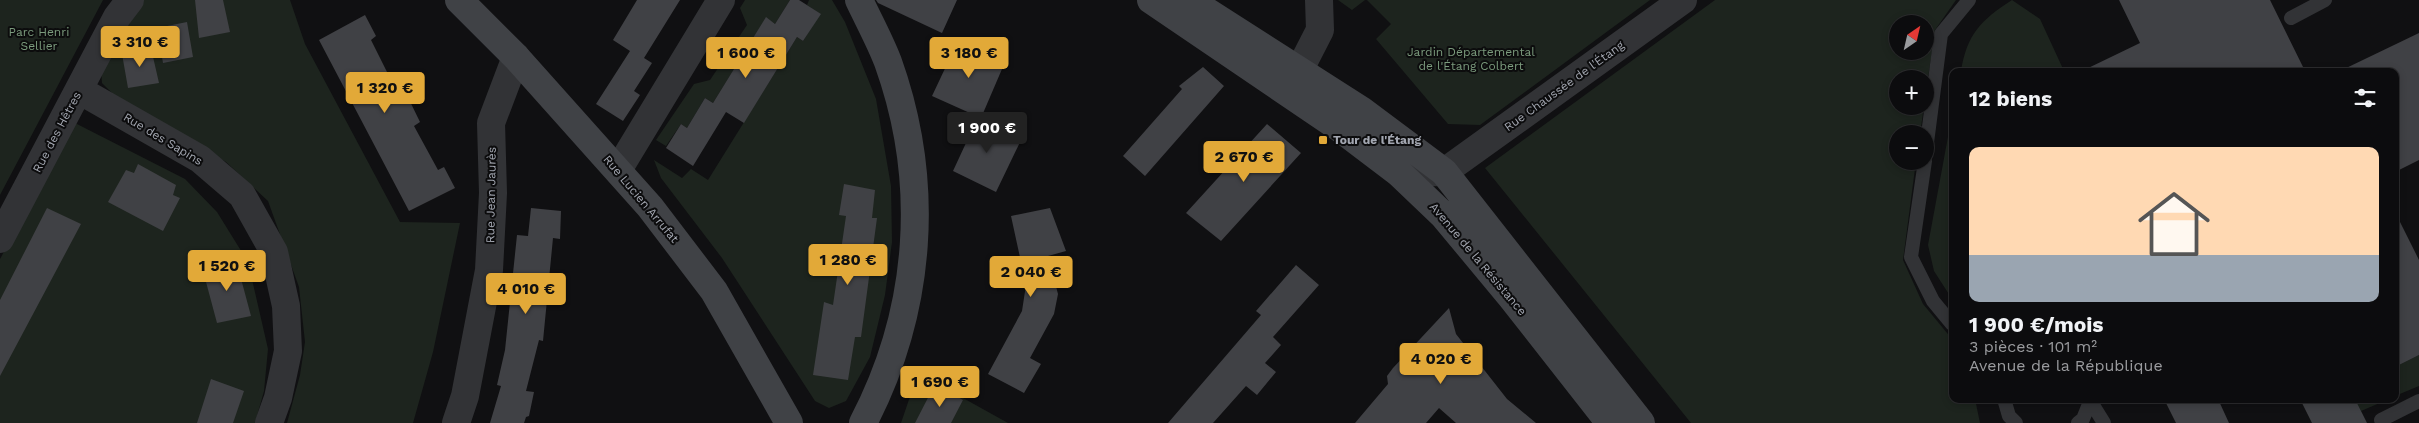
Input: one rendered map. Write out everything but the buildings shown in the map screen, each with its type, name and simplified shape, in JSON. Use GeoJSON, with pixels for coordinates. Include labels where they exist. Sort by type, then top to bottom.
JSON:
{"type":"FeatureCollection","features":[{"type":"Feature","properties":{"kind":"main road","name":"Rue Lucien Arrufat"},"geometry":{"type":"LineString","coordinates":[[459,0],[516,57],[650,207],[714,291],[790,423]]}},
{"type":"Feature","properties":{"kind":"main road"},"geometry":{"type":"LineString","coordinates":[[859,0],[888,62],[911,150],[916,230],[910,290],[896,341],[877,395],[863,423]]}},
{"type":"Feature","properties":{"kind":"main road","name":"Avenue de la Résistance"},"geometry":{"type":"LineString","coordinates":[[1151,0],[1310,108],[1399,172],[1456,230],[1610,423]]}},
{"type":"Feature","properties":{"kind":"main road","name":"Avenue de la Résistance"},"geometry":{"type":"LineString","coordinates":[[1189,0],[1361,110],[1444,172],[1641,423]]}},
{"type":"Feature","properties":{"kind":"street","name":"Rue des Hêtres"},"geometry":{"type":"LineString","coordinates":[[0,239],[117,17],[130,0]]}},
{"type":"Feature","properties":{"kind":"street"},"geometry":{"type":"LineString","coordinates":[[618,170],[722,0]]}},
{"type":"Feature","properties":{"kind":"street"},"geometry":{"type":"LineString","coordinates":[[1310,108],[1299,71],[1320,30],[1319,0]]}},
{"type":"Feature","properties":{"kind":"street","name":"Rue Chaussée de l'Étang"},"geometry":{"type":"LineString","coordinates":[[1444,172],[1683,0]]}},
{"type":"Feature","properties":{"kind":"street","name":"Rue Jean Jaurès"},"geometry":{"type":"LineString","coordinates":[[456,423],[465,396],[489,270],[493,193],[491,123],[516,57]]}},
{"type":"Feature","properties":{"kind":"street","name":"Rue des Sapins"},"geometry":{"type":"LineString","coordinates":[[79,90],[200,159],[242,196],[270,244],[274,252],[286,306],[288,351],[278,398],[268,423]]}},
{"type":"Feature","properties":{"kind":"street"},"geometry":{"type":"LineString","coordinates":[[1399,172],[1444,172]]}},
{"type":"Feature","properties":{"kind":"lane"},"geometry":{"type":"LineString","coordinates":[[1929,125],[1941,34],[1969,0]]}},
{"type":"Feature","properties":{"kind":"lane"},"geometry":{"type":"LineString","coordinates":[[2291,18],[2325,0]]}},
{"type":"Feature","properties":{"kind":"lane"},"geometry":{"type":"LineString","coordinates":[[1924,170],[1912,257],[1933,301],[1949,320]]}},
{"type":"Feature","properties":{"kind":"lane"},"geometry":{"type":"LineString","coordinates":[[2381,420],[2419,401]]}},
{"type":"Feature","properties":{"kind":"lane"},"geometry":{"type":"LineString","coordinates":[[2005,403],[2010,416],[2016,423]]}},
{"type":"Feature","properties":{"kind":"lane"},"geometry":{"type":"LineString","coordinates":[[2078,423],[2083,418],[2090,403]]}},
{"type":"Feature","properties":{"kind":"lane"},"geometry":{"type":"LineString","coordinates":[[2093,403],[2104,423]]}},
{"type":"Feature","properties":{"kind":"green space","name":"Parc Henri Sellier"},"geometry":{"type":"Polygon","coordinates":[[[0,0],[103,0],[0,195],[0,0]]]}},
{"type":"Feature","properties":{"kind":"green space"},"geometry":{"type":"Polygon","coordinates":[[[141,0],[290,0],[305,44],[400,222],[460,223],[433,352],[413,423],[287,423],[300,375],[305,342],[299,287],[268,201],[226,162],[114,95],[102,83],[101,69],[141,0]]]}},
{"type":"Feature","properties":{"kind":"green space"},"geometry":{"type":"Polygon","coordinates":[[[745,0],[790,0],[775,24],[766,18],[713,103],[705,98],[687,128],[681,124],[666,146],[656,140],[694,84],[710,80],[747,25],[740,8],[745,0]]]}},
{"type":"Feature","properties":{"kind":"green space"},"geometry":{"type":"Polygon","coordinates":[[[809,0],[832,0],[845,22],[876,99],[891,186],[892,242],[885,295],[870,357],[846,401],[829,408],[815,401],[722,258],[661,178],[654,160],[682,178],[691,169],[708,180],[797,37],[803,41],[820,14],[807,5],[809,0]]]}},
{"type":"Feature","properties":{"kind":"green space"},"geometry":{"type":"Polygon","coordinates":[[[1338,0],[1365,0],[1352,10],[1338,0]]]}},
{"type":"Feature","properties":{"kind":"green space","name":"Jardin Départemental de l'Étang Colbert"},"geometry":{"type":"Polygon","coordinates":[[[1367,0],[1650,0],[1480,125],[1448,124],[1376,39],[1391,24],[1367,0]]]}},
{"type":"Feature","properties":{"kind":"green space"},"geometry":{"type":"Polygon","coordinates":[[[1715,0],[1956,0],[1935,30],[1934,37],[1934,15],[1889,15],[1889,60],[1931,60],[1929,70],[1889,70],[1889,115],[1923,115],[1921,125],[1889,125],[1889,170],[1915,170],[1903,260],[1923,304],[1949,335],[1949,403],[1976,403],[1980,423],[1691,423],[1485,168],[1715,0]]]}},
{"type":"Feature","properties":{"kind":"green space"},"geometry":{"type":"Polygon","coordinates":[[[2012,0],[2040,19],[2063,68],[1962,68],[1967,47],[1977,29],[1992,14],[2012,0]]]}},
{"type":"Feature","properties":{"kind":"green space"},"geometry":{"type":"Polygon","coordinates":[[[75,123],[185,179],[217,212],[248,262],[268,349],[264,391],[255,423],[0,423],[0,259],[75,123]]]}},
{"type":"Feature","properties":{"kind":"green space"},"geometry":{"type":"Polygon","coordinates":[[[1949,131],[1949,294],[1934,271],[1928,245],[1949,131]]]}},
{"type":"Feature","properties":{"kind":"green space"},"geometry":{"type":"Polygon","coordinates":[[[2419,355],[2419,386],[2399,394],[2399,365],[2419,355]]]}},
{"type":"Feature","properties":{"kind":"green space"},"geometry":{"type":"Polygon","coordinates":[[[918,373],[1008,423],[901,423],[918,373]]]}},
{"type":"Feature","properties":{"kind":"green space"},"geometry":{"type":"Polygon","coordinates":[[[2357,403],[2380,403],[2361,411],[2357,403]]]}},
{"type":"Feature","properties":{"kind":"place","name":"Tour de l'Étang"},"geometry":{"type":"Point","coordinates":[1323,140]}}]}
